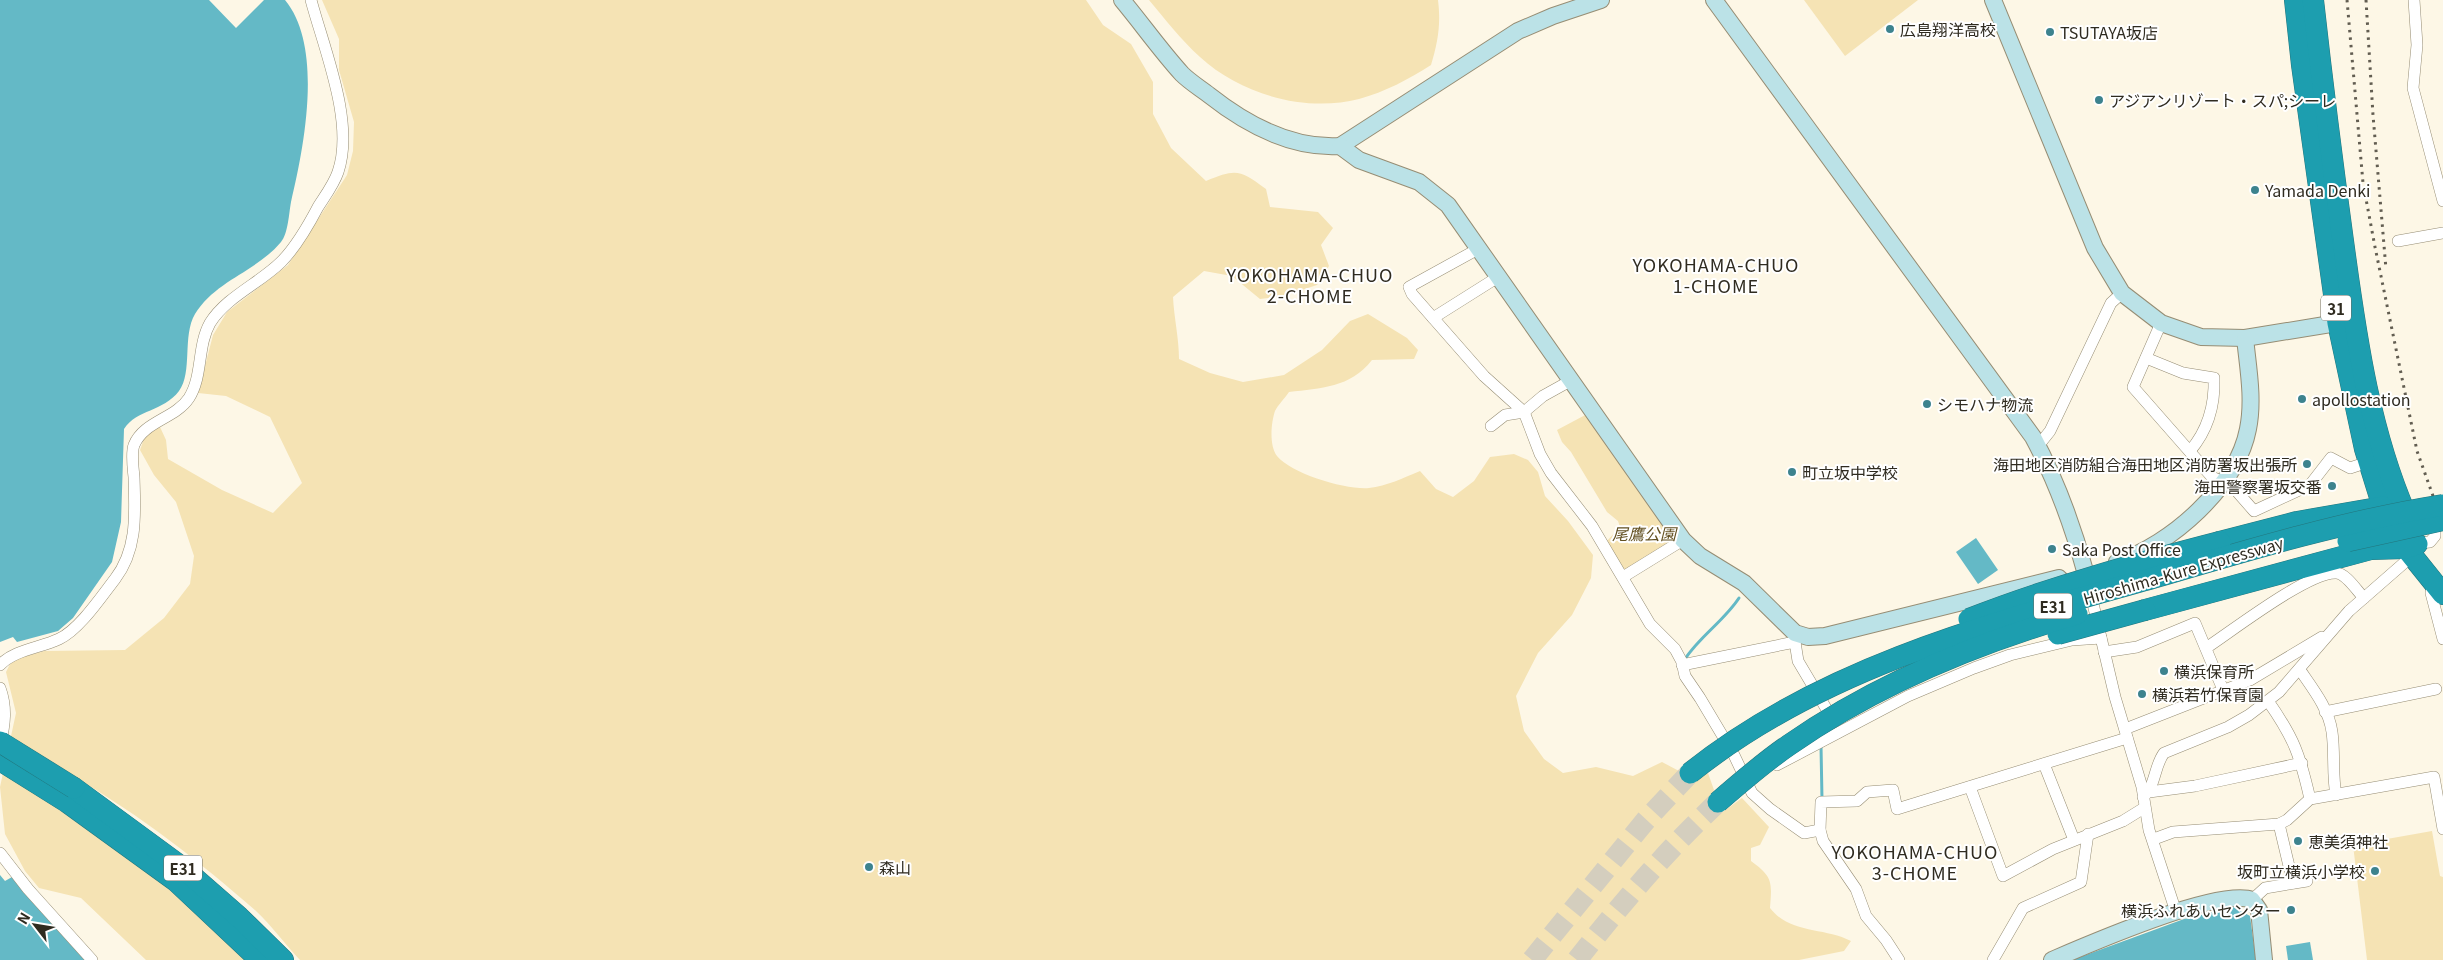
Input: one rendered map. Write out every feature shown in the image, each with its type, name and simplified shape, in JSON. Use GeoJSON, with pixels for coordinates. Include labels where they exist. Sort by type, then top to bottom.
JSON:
{"type":"FeatureCollection","features":[{"type":"Feature","properties":{"kind":"highway","name":"31"},"geometry":{"type":"LineString","coordinates":[[2295,0],[2302,64],[2370,467],[2392,504],[2412,549],[2440,583]]}},
{"type":"Feature","properties":{"kind":"highway","name":"31"},"geometry":{"type":"LineString","coordinates":[[2313,0],[2328,131],[2346,321],[2378,436],[2392,504]]}},
{"type":"Feature","properties":{"kind":"highway"},"geometry":{"type":"LineString","coordinates":[[2341,514],[2358,502],[2367,487],[2370,467]]}},
{"type":"Feature","properties":{"kind":"highway"},"geometry":{"type":"LineString","coordinates":[[1779,712],[1856,667],[1907,644],[2032,595],[2110,570],[2297,522],[2392,504]]}},
{"type":"Feature","properties":{"kind":"highway","name":"Hiroshima-Kure Expressway"},"geometry":{"type":"LineString","coordinates":[[1690,773],[1711,756],[1779,712],[1866,670],[1955,637],[2046,608],[2245,551],[2368,520],[2443,505]]}},
{"type":"Feature","properties":{"kind":"highway","name":"Hiroshima-Kure Expressway"},"geometry":{"type":"LineString","coordinates":[[1718,802],[1787,746],[1856,704],[1934,666],[1999,640],[2062,619],[2250,565],[2371,535],[2443,520]]}},
{"type":"Feature","properties":{"kind":"highway"},"geometry":{"type":"LineString","coordinates":[[1751,776],[1820,732],[1938,674],[2014,648],[2145,610],[2371,549],[2412,549]]}},
{"type":"Feature","properties":{"kind":"highway","name":"E31"},"geometry":{"type":"LineString","coordinates":[[0,743],[70,795],[176,881],[260,960]]}},
{"type":"Feature","properties":{"kind":"highway","name":"E31"},"geometry":{"type":"LineString","coordinates":[[0,760],[70,795],[183,868],[240,917],[283,960]]}},
{"type":"Feature","properties":{"kind":"street"},"geometry":{"type":"LineString","coordinates":[[0,665],[7,657],[61,639],[75,627],[116,577],[128,556],[133,537],[135,514],[133,446],[141,432],[172,415],[189,398],[195,384],[203,342],[211,323],[226,306],[282,261],[308,226],[338,173],[344,145],[343,116],[311,0]]}},
{"type":"Feature","properties":{"kind":"street"},"geometry":{"type":"LineString","coordinates":[[1122,0],[1184,75],[1232,113],[1256,128],[1278,136],[1321,147],[1340,146],[1518,31],[1553,16],[1601,0]]}},
{"type":"Feature","properties":{"kind":"street"},"geometry":{"type":"LineString","coordinates":[[1714,0],[2009,403],[2038,446],[2053,475],[2070,517],[2154,839],[2176,912]]}},
{"type":"Feature","properties":{"kind":"street"},"geometry":{"type":"LineString","coordinates":[[1993,0],[2095,248],[2122,293],[2161,324],[2201,337],[2245,338],[2346,321]]}},
{"type":"Feature","properties":{"kind":"street"},"geometry":{"type":"LineString","coordinates":[[2414,0],[2417,45],[2413,88],[2443,201]]}},
{"type":"Feature","properties":{"kind":"street"},"geometry":{"type":"LineString","coordinates":[[1340,146],[1359,160],[1419,182],[1448,205],[1683,540],[1700,556],[1744,583],[1795,633],[1798,660],[1840,733]]}},
{"type":"Feature","properties":{"kind":"street"},"geometry":{"type":"LineString","coordinates":[[2398,241],[2443,233]]}},
{"type":"Feature","properties":{"kind":"street"},"geometry":{"type":"LineString","coordinates":[[1478,249],[1409,288],[1484,376],[1524,412],[1540,454],[1551,473],[1592,526],[1650,624],[1675,649],[1685,676],[1751,776],[1752,793],[1770,809],[1804,833],[1820,830]]}},
{"type":"Feature","properties":{"kind":"street"},"geometry":{"type":"LineString","coordinates":[[1433,318],[1498,277]]}},
{"type":"Feature","properties":{"kind":"street"},"geometry":{"type":"LineString","coordinates":[[2038,446],[2050,431],[2111,303],[2122,293]]}},
{"type":"Feature","properties":{"kind":"street"},"geometry":{"type":"LineString","coordinates":[[2161,324],[2133,387],[2212,477],[2233,487],[2254,511],[2310,485],[2331,458],[2350,468],[2370,467]]}},
{"type":"Feature","properties":{"kind":"street"},"geometry":{"type":"LineString","coordinates":[[1682,665],[1797,638],[1825,636],[2085,571],[2128,558],[2166,536],[2203,507],[2224,483],[2238,460],[2248,430],[2251,403],[2245,338]]}},
{"type":"Feature","properties":{"kind":"street"},"geometry":{"type":"LineString","coordinates":[[2146,358],[2184,373],[2214,378],[2215,398],[2208,422],[2198,442],[2190,452]]}},
{"type":"Feature","properties":{"kind":"street"},"geometry":{"type":"LineString","coordinates":[[1491,426],[1505,415],[1524,412],[1543,396],[1570,381]]}},
{"type":"Feature","properties":{"kind":"street"},"geometry":{"type":"LineString","coordinates":[[1970,788],[2003,876],[2074,840],[2123,821],[2145,799],[2158,760],[2164,753],[2228,727],[2250,715],[2268,701],[2300,670],[2327,635],[2412,549],[2430,542],[2435,536],[2435,526],[2443,516]]}},
{"type":"Feature","properties":{"kind":"street"},"geometry":{"type":"LineString","coordinates":[[1623,577],[1683,540]]}},
{"type":"Feature","properties":{"kind":"street"},"geometry":{"type":"LineString","coordinates":[[2206,648],[2300,584],[2335,572],[2342,574],[2364,598]]}},
{"type":"Feature","properties":{"kind":"street"},"geometry":{"type":"LineString","coordinates":[[2440,583],[2431,593],[2443,639]]}},
{"type":"Feature","properties":{"kind":"street"},"geometry":{"type":"LineString","coordinates":[[2104,652],[2137,648],[2194,624],[2224,692]]}},
{"type":"Feature","properties":{"kind":"street"},"geometry":{"type":"LineString","coordinates":[[1899,960],[1866,916],[1856,889],[1823,841],[1820,830],[1821,802],[1857,801],[1867,792],[1893,790],[1897,809],[2044,764],[2126,733],[2224,692],[2250,680],[2327,635]]}},
{"type":"Feature","properties":{"kind":"street"},"geometry":{"type":"LineString","coordinates":[[1751,776],[1840,733],[1908,696],[1974,668],[2010,655],[2072,640],[2101,638]]}},
{"type":"Feature","properties":{"kind":"street"},"geometry":{"type":"LineString","coordinates":[[2300,670],[2321,701],[2332,731],[2333,778],[2336,795]]}},
{"type":"Feature","properties":{"kind":"street"},"geometry":{"type":"LineString","coordinates":[[0,688],[4,697],[5,724],[0,743]]}},
{"type":"Feature","properties":{"kind":"street"},"geometry":{"type":"LineString","coordinates":[[2325,712],[2436,689]]}},
{"type":"Feature","properties":{"kind":"street"},"geometry":{"type":"LineString","coordinates":[[2268,701],[2287,727],[2302,763],[2310,799]]}},
{"type":"Feature","properties":{"kind":"street"},"geometry":{"type":"LineString","coordinates":[[2145,799],[2302,763]]}},
{"type":"Feature","properties":{"kind":"street"},"geometry":{"type":"LineString","coordinates":[[2044,764],[2074,840]]}},
{"type":"Feature","properties":{"kind":"street"},"geometry":{"type":"LineString","coordinates":[[2154,839],[2173,832],[2279,824],[2287,820],[2310,799],[2438,776],[2443,830]]}},
{"type":"Feature","properties":{"kind":"street"},"geometry":{"type":"LineString","coordinates":[[2279,824],[2293,883]]}},
{"type":"Feature","properties":{"kind":"street"},"geometry":{"type":"LineString","coordinates":[[1993,960],[2023,908],[2081,882],[2088,834]]}},
{"type":"Feature","properties":{"kind":"street"},"geometry":{"type":"LineString","coordinates":[[0,853],[28,889],[92,960]]}},
{"type":"Feature","properties":{"kind":"street"},"geometry":{"type":"LineString","coordinates":[[2252,900],[2265,888],[2307,881]]}},
{"type":"Feature","properties":{"kind":"street"},"geometry":{"type":"LineString","coordinates":[[2052,960],[2110,935],[2176,912],[2238,897],[2252,900],[2259,910],[2264,960]]}},
{"type":"Feature","properties":{"kind":"green space"},"geometry":{"type":"Polygon","coordinates":[[[322,0],[1086,0],[1103,25],[1131,44],[1153,82],[1153,114],[1171,148],[1206,181],[1225,174],[1238,173],[1244,175],[1266,189],[1270,207],[1318,212],[1333,228],[1321,245],[1329,266],[1317,285],[1283,296],[1260,299],[1232,276],[1204,271],[1173,297],[1179,359],[1210,373],[1243,382],[1284,375],[1322,350],[1350,321],[1368,314],[1407,338],[1418,350],[1414,359],[1372,360],[1354,376],[1345,381],[1324,388],[1289,392],[1275,411],[1272,422],[1272,440],[1277,456],[1284,463],[1307,475],[1334,484],[1359,488],[1382,485],[1420,471],[1436,489],[1453,497],[1474,481],[1490,457],[1514,454],[1528,460],[1538,472],[1545,496],[1568,521],[1593,555],[1591,578],[1572,615],[1538,653],[1516,696],[1524,731],[1544,759],[1563,773],[1596,767],[1633,776],[1662,762],[1679,771],[1688,782],[1708,773],[1714,790],[1707,803],[1720,814],[1742,798],[1769,827],[1760,845],[1751,848],[1751,861],[1764,871],[1770,881],[1770,908],[1787,922],[1851,941],[1844,951],[1799,960],[300,960],[256,911],[213,875],[145,823],[74,777],[58,809],[162,883],[248,960],[146,960],[81,898],[39,888],[25,871],[5,834],[0,787],[16,713],[6,672],[12,660],[44,651],[125,650],[164,618],[190,584],[194,556],[176,502],[154,475],[140,450],[145,436],[160,427],[166,440],[168,459],[222,490],[273,513],[302,483],[270,417],[226,396],[198,393],[213,335],[227,312],[288,265],[347,175],[353,151],[354,122],[339,70],[339,39],[322,0]]]}},
{"type":"Feature","properties":{"kind":"green space"},"geometry":{"type":"Polygon","coordinates":[[[1149,0],[1438,0],[1438,33],[1431,65],[1396,85],[1369,96],[1338,103],[1296,102],[1254,90],[1216,70],[1186,44],[1149,0]]]}},
{"type":"Feature","properties":{"kind":"green space"},"geometry":{"type":"Polygon","coordinates":[[[1804,0],[1918,0],[1845,56],[1804,0]]]}},
{"type":"Feature","properties":{"kind":"green space","name":"尾鷹公園"},"geometry":{"type":"Polygon","coordinates":[[[1589,413],[1679,539],[1624,572],[1606,542],[1620,527],[1618,521],[1607,512],[1571,452],[1562,442],[1557,430],[1589,413]]]}},
{"type":"Feature","properties":{"kind":"green space"},"geometry":{"type":"Polygon","coordinates":[[[2432,831],[2440,876],[2443,877],[2443,960],[2367,960],[2353,845],[2432,831]]]}},
{"type":"Feature","properties":{"kind":"water"},"geometry":{"type":"Polygon","coordinates":[[[0,0],[209,0],[236,28],[264,0],[285,0],[297,20],[304,44],[307,70],[305,126],[301,154],[288,223],[281,242],[260,261],[225,284],[204,302],[191,323],[186,374],[179,391],[165,403],[129,422],[124,429],[121,522],[112,562],[73,618],[58,631],[17,642],[13,637],[0,642],[0,0]]]}},
{"type":"Feature","properties":{"kind":"water"},"geometry":{"type":"Polygon","coordinates":[[[1976,538],[1998,570],[1978,584],[1956,552],[1976,538]]]}},
{"type":"Feature","properties":{"kind":"water"},"geometry":{"type":"Polygon","coordinates":[[[0,875],[5,881],[12,877],[85,960],[0,960],[0,875]]]}},
{"type":"Feature","properties":{"kind":"water"},"geometry":{"type":"Polygon","coordinates":[[[2234,907],[2250,916],[2256,960],[2072,960],[2184,919],[2234,907]]]}},
{"type":"Feature","properties":{"kind":"water"},"geometry":{"type":"Polygon","coordinates":[[[2310,942],[2313,960],[2288,960],[2286,946],[2310,942]]]}},
{"type":"Feature","properties":{"kind":"waterway"},"geometry":{"type":"LineString","coordinates":[[1685,659],[1739,598]]}},
{"type":"Feature","properties":{"kind":"waterway"},"geometry":{"type":"LineString","coordinates":[[1821,746],[1822,799]]}},
{"type":"Feature","properties":{"kind":"tunnel"},"geometry":{"type":"LineString","coordinates":[[1532,960],[1646,820],[1690,773]]}},
{"type":"Feature","properties":{"kind":"tunnel"},"geometry":{"type":"LineString","coordinates":[[1577,960],[1644,878],[1718,802]]}},
{"type":"Feature","properties":{"kind":"railway"},"geometry":{"type":"LineString","coordinates":[[2347,0],[2363,183],[2417,451],[2443,524]]}},
{"type":"Feature","properties":{"kind":"railway"},"geometry":{"type":"LineString","coordinates":[[2366,0],[2373,115],[2386,269]]}},
{"type":"Feature","properties":{"kind":"place","name":"広島翔洋高校"},"geometry":{"type":"Point","coordinates":[1890,29]}},
{"type":"Feature","properties":{"kind":"place","name":"TSUTAYA坂店"},"geometry":{"type":"Point","coordinates":[2050,32]}},
{"type":"Feature","properties":{"kind":"place","name":"アジアンリゾート・スパ;シーレ"},"geometry":{"type":"Point","coordinates":[2099,100]}},
{"type":"Feature","properties":{"kind":"place","name":"Yamada Denki"},"geometry":{"type":"Point","coordinates":[2255,190]}},
{"type":"Feature","properties":{"kind":"place","name":"apollostation"},"geometry":{"type":"Point","coordinates":[2302,399]}},
{"type":"Feature","properties":{"kind":"place","name":"シモハナ物流"},"geometry":{"type":"Point","coordinates":[1927,404]}},
{"type":"Feature","properties":{"kind":"place","name":"海田地区消防組合海田地区消防署坂出張所"},"geometry":{"type":"Point","coordinates":[2307,464]}},
{"type":"Feature","properties":{"kind":"place","name":"町立坂中学校"},"geometry":{"type":"Point","coordinates":[1792,472]}},
{"type":"Feature","properties":{"kind":"place","name":"海田警察署坂交番"},"geometry":{"type":"Point","coordinates":[2332,486]}},
{"type":"Feature","properties":{"kind":"place","name":"Saka Post Office"},"geometry":{"type":"Point","coordinates":[2052,549]}},
{"type":"Feature","properties":{"kind":"place","name":"横浜保育所"},"geometry":{"type":"Point","coordinates":[2164,671]}},
{"type":"Feature","properties":{"kind":"place","name":"横浜若竹保育園"},"geometry":{"type":"Point","coordinates":[2142,694]}},
{"type":"Feature","properties":{"kind":"place","name":"恵美須神社"},"geometry":{"type":"Point","coordinates":[2298,841]}},
{"type":"Feature","properties":{"kind":"place","name":"森山"},"geometry":{"type":"Point","coordinates":[869,867]}},
{"type":"Feature","properties":{"kind":"place","name":"坂町立横浜小学校"},"geometry":{"type":"Point","coordinates":[2375,871]}},
{"type":"Feature","properties":{"kind":"place","name":"横浜ふれあいセンター"},"geometry":{"type":"Point","coordinates":[2291,910]}},
{"type":"Feature","properties":{"kind":"district","name":"YOKOHAMA-CHUO 1-CHOME"},"geometry":{"type":"Point","coordinates":[1716,274]}},
{"type":"Feature","properties":{"kind":"district","name":"YOKOHAMA-CHUO 2-CHOME"},"geometry":{"type":"Point","coordinates":[1310,284]}},
{"type":"Feature","properties":{"kind":"district","name":"YOKOHAMA-CHUO 3-CHOME"},"geometry":{"type":"Point","coordinates":[1915,861]}}]}
